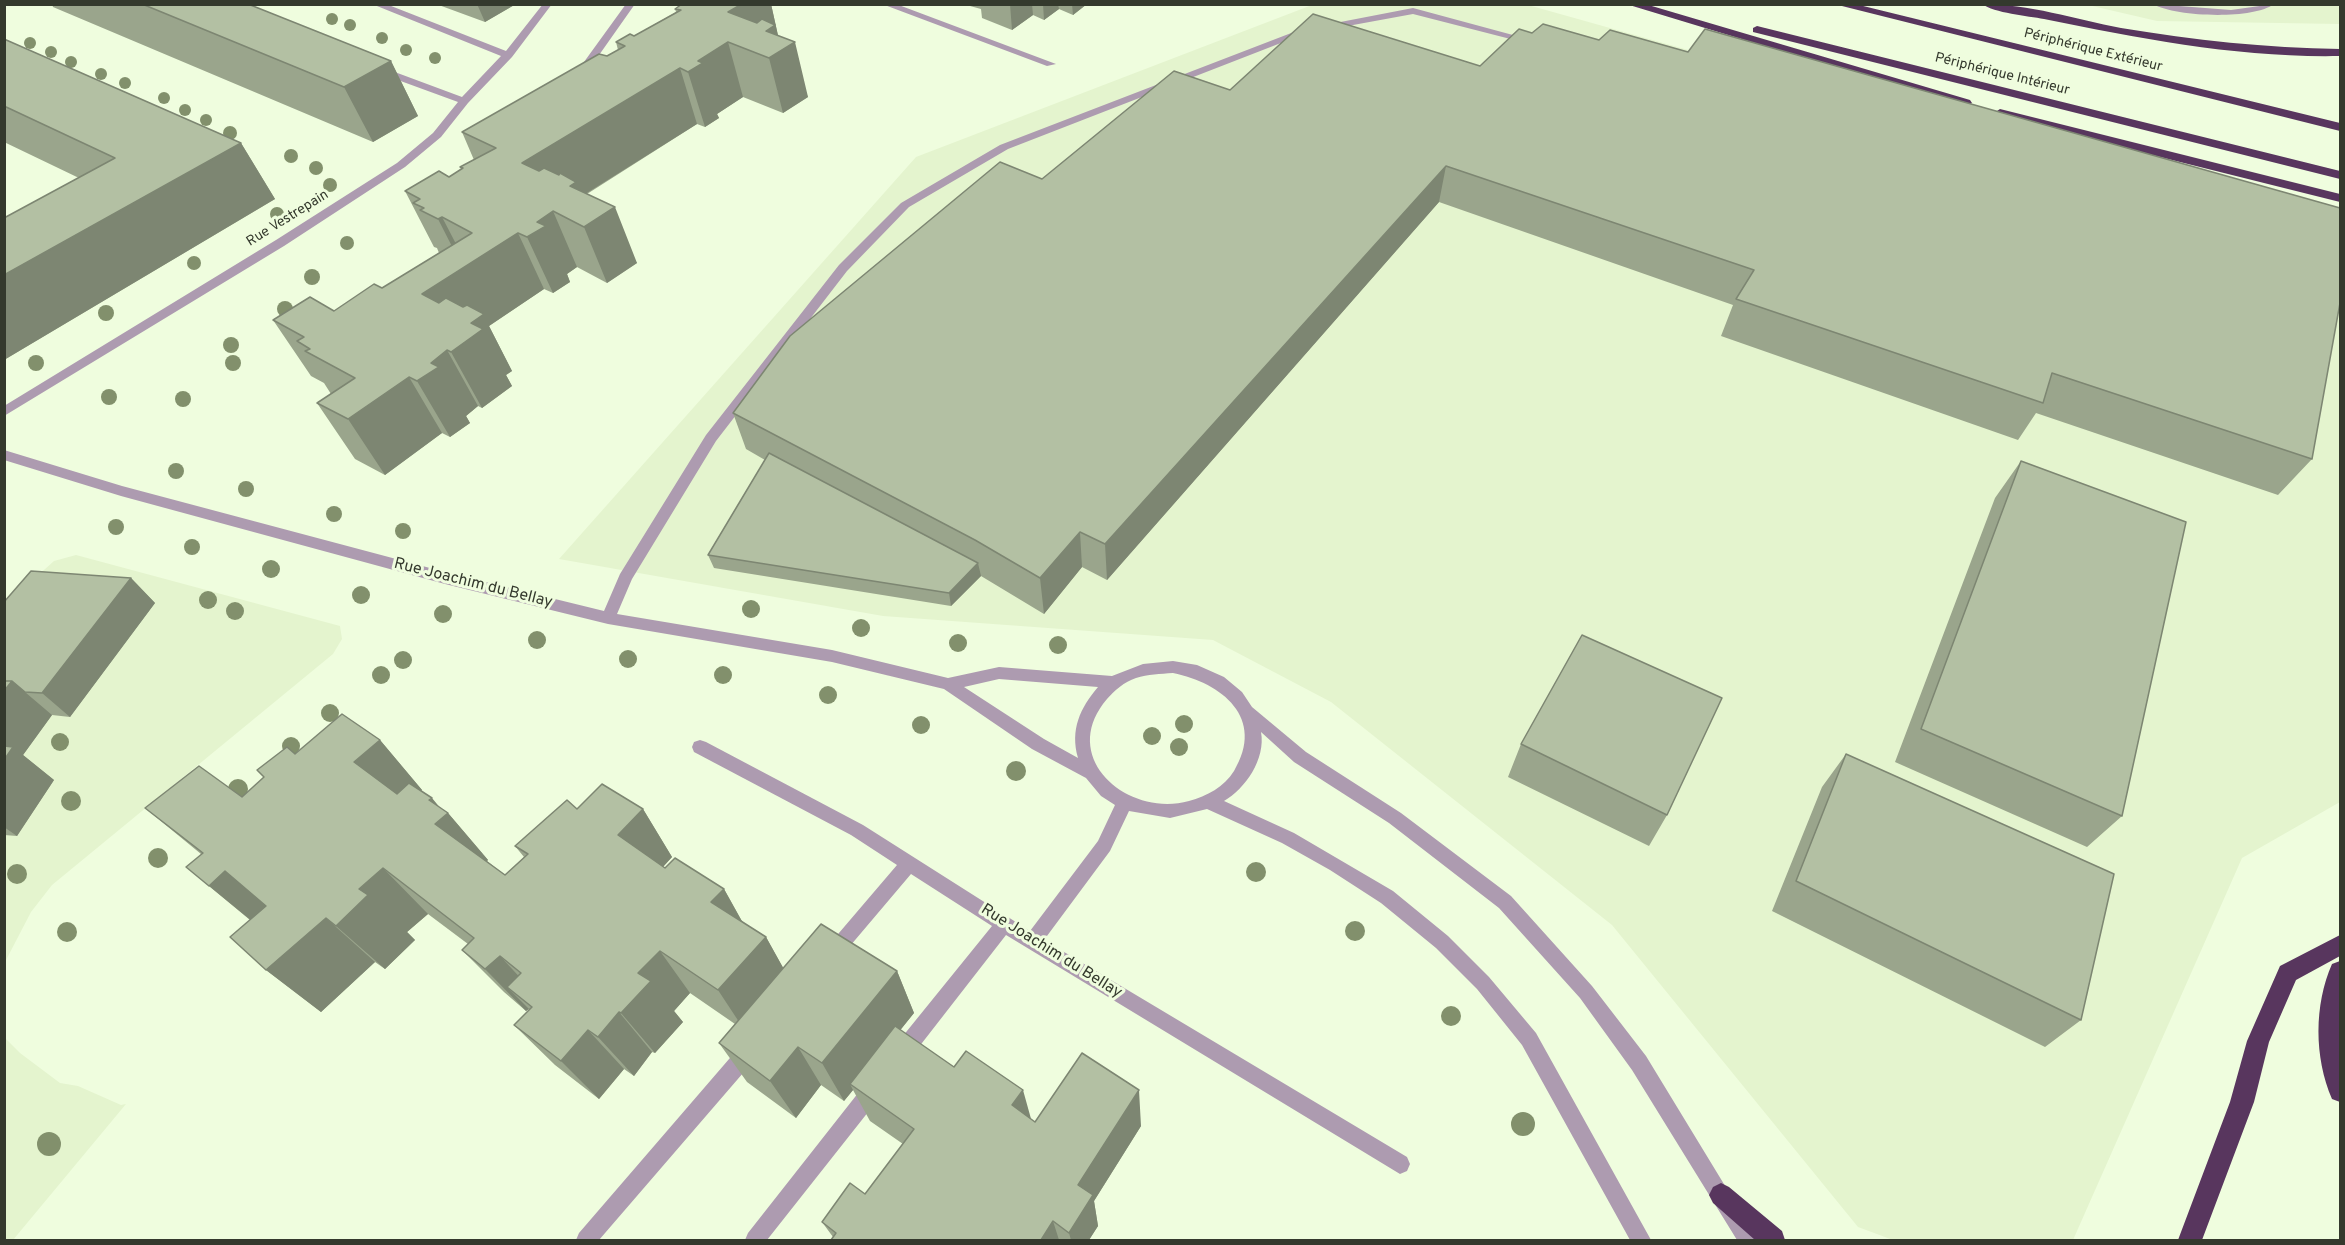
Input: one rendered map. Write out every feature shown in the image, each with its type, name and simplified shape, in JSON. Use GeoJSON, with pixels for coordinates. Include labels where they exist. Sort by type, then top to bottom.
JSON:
{"type":"FeatureCollection","features":[{"type":"Feature","properties":{"kind":"highway"},"geometry":{"type":"LineString","coordinates":[[1631,4],[1989,110],[2238,187]]}},
{"type":"Feature","properties":{"kind":"highway","name":"Périphérique Intérieur"},"geometry":{"type":"LineString","coordinates":[[1656,4],[2340,175]]}},
{"type":"Feature","properties":{"kind":"highway","name":"Périphérique Extérieur"},"geometry":{"type":"LineString","coordinates":[[1839,4],[2340,127]]}},
{"type":"Feature","properties":{"kind":"highway"},"geometry":{"type":"LineString","coordinates":[[1987,4],[2217,48],[2278,53],[2340,53]]}},
{"type":"Feature","properties":{"kind":"highway"},"geometry":{"type":"LineString","coordinates":[[1989,110],[2340,198]]}},
{"type":"Feature","properties":{"kind":"highway"},"geometry":{"type":"LineString","coordinates":[[2190,1240],[2242,1102],[2258,1041],[2288,974],[2340,945]]}},
{"type":"Feature","properties":{"kind":"highway"},"geometry":{"type":"LineString","coordinates":[[2340,971],[2331,998],[2331,1053],[2340,1091]]}},
{"type":"Feature","properties":{"kind":"highway"},"geometry":{"type":"LineString","coordinates":[[1721,1195],[1773,1240]]}},
{"type":"Feature","properties":{"kind":"street"},"geometry":{"type":"LineString","coordinates":[[376,4],[508,55]]}},
{"type":"Feature","properties":{"kind":"street","name":"Rue Vestrepain"},"geometry":{"type":"LineString","coordinates":[[4,412],[280,243],[401,165],[437,135],[464,101],[508,55],[548,4]]}},
{"type":"Feature","properties":{"kind":"street"},"geometry":{"type":"LineString","coordinates":[[577,80],[631,4]]}},
{"type":"Feature","properties":{"kind":"street"},"geometry":{"type":"LineString","coordinates":[[886,4],[1051,64]]}},
{"type":"Feature","properties":{"kind":"street"},"geometry":{"type":"LineString","coordinates":[[2157,4],[2229,13],[2262,10],[2270,4]]}},
{"type":"Feature","properties":{"kind":"street"},"geometry":{"type":"LineString","coordinates":[[608,618],[625,578],[711,438],[843,268],[906,205],[1004,147],[1302,32],[1413,11],[1539,44]]}},
{"type":"Feature","properties":{"kind":"street"},"geometry":{"type":"LineString","coordinates":[[373,68],[464,101]]}},
{"type":"Feature","properties":{"kind":"street","name":"Rue Joachim du Bellay"},"geometry":{"type":"LineString","coordinates":[[4,455],[156,500],[445,578],[608,618],[832,656],[948,684],[1038,744],[1091,773]]}},
{"type":"Feature","properties":{"kind":"street"},"geometry":{"type":"LineString","coordinates":[[1248,712],[1254,737],[1249,763],[1233,786],[1209,802],[1181,810],[1153,810],[1125,802],[1106,790],[1091,773],[1082,740],[1090,708],[1114,682],[1136,671],[1161,666],[1186,668],[1209,675],[1233,691],[1248,712],[1300,756],[1395,818],[1505,902],[1586,992],[1639,1063],[1748,1240]]}},
{"type":"Feature","properties":{"kind":"street","name":"Rue Joachim du Bellay"},"geometry":{"type":"LineString","coordinates":[[948,684],[999,673],[1114,682]]}},
{"type":"Feature","properties":{"kind":"street","name":"Rue Joachim du Bellay"},"geometry":{"type":"LineString","coordinates":[[700,747],[857,830],[1032,942],[1400,1164]]}},
{"type":"Feature","properties":{"kind":"street"},"geometry":{"type":"LineString","coordinates":[[1032,942],[1104,846],[1125,802]]}},
{"type":"Feature","properties":{"kind":"street"},"geometry":{"type":"LineString","coordinates":[[1209,802],[1288,838],[1336,865],[1388,897],[1442,942],[1483,984],[1529,1039],[1641,1240]]}},
{"type":"Feature","properties":{"kind":"street"},"geometry":{"type":"LineString","coordinates":[[825,963],[909,864]]}},
{"type":"Feature","properties":{"kind":"street"},"geometry":{"type":"LineString","coordinates":[[755,1240],[1004,924]]}},
{"type":"Feature","properties":{"kind":"street"},"geometry":{"type":"LineString","coordinates":[[586,1240],[763,1034]]}},
{"type":"Feature","properties":{"kind":"shaded area"},"geometry":{"type":"Polygon","coordinates":[[[1312,5],[1528,5],[2333,231],[2323,303],[2340,309],[2340,802],[2242,858],[2073,1240],[1893,1240],[1858,1227],[1612,925],[1331,702],[1213,640],[883,616],[559,559],[916,157],[1312,5]]]}},
{"type":"Feature","properties":{"kind":"shaded area"},"geometry":{"type":"Polygon","coordinates":[[[2088,5],[2340,5],[2340,24],[2157,21],[2088,5]]]}},
{"type":"Feature","properties":{"kind":"shaded area"},"geometry":{"type":"Polygon","coordinates":[[[76,555],[340,626],[342,639],[333,654],[52,885],[31,912],[5,962],[5,605],[54,561],[76,555]]]}},
{"type":"Feature","properties":{"kind":"shaded area"},"geometry":{"type":"Polygon","coordinates":[[[4,1037],[20,1053],[60,1083],[78,1086],[121,1105],[126,1104],[13,1240],[4,1240],[4,1037]]]}},
{"type":"Feature","properties":{"kind":"building"},"geometry":{"type":"Polygon","coordinates":[[[142,4],[248,4],[391,61],[344,87],[142,4]]]}},
{"type":"Feature","properties":{"kind":"building"},"geometry":{"type":"Polygon","coordinates":[[[682,4],[742,4],[728,12],[757,23],[762,19],[775,25],[766,31],[795,42],[769,58],[728,42],[698,61],[703,63],[688,72],[680,68],[522,163],[539,171],[544,168],[559,175],[560,173],[576,182],[570,186],[615,207],[584,227],[553,211],[537,222],[546,226],[527,237],[518,233],[422,294],[439,303],[446,298],[484,314],[471,323],[483,329],[451,352],[447,350],[431,363],[439,367],[417,381],[409,377],[348,419],[317,403],[355,378],[305,351],[310,349],[297,341],[304,337],[273,320],[310,297],[334,311],[374,284],[382,288],[472,233],[442,217],[438,219],[420,210],[424,208],[413,203],[420,199],[405,191],[439,171],[449,177],[463,168],[460,167],[496,148],[462,132],[599,54],[607,56],[625,46],[616,42],[630,34],[634,36],[681,10],[675,9],[682,4]]]}},
{"type":"Feature","properties":{"kind":"building"},"geometry":{"type":"Polygon","coordinates":[[[1313,14],[1480,66],[1519,29],[1532,33],[1543,24],[1599,40],[1610,30],[1688,52],[1705,29],[2340,208],[2340,303],[2312,459],[2052,373],[2043,403],[1736,299],[1754,270],[1446,166],[1105,544],[1080,532],[1040,578],[975,540],[733,413],[790,336],[1000,162],[1042,179],[1174,71],[1230,90],[1313,14]]]}},
{"type":"Feature","properties":{"kind":"building"},"geometry":{"type":"Polygon","coordinates":[[[4,39],[241,143],[4,275],[4,218],[115,158],[4,106],[4,39]]]}},
{"type":"Feature","properties":{"kind":"building"},"geometry":{"type":"Polygon","coordinates":[[[769,453],[978,563],[949,593],[708,555],[769,453]]]}},
{"type":"Feature","properties":{"kind":"building"},"geometry":{"type":"Polygon","coordinates":[[[2021,461],[2186,522],[2122,816],[1921,729],[2021,461]]]}},
{"type":"Feature","properties":{"kind":"building"},"geometry":{"type":"Polygon","coordinates":[[[31,571],[131,578],[42,693],[25,692],[12,681],[4,681],[4,602],[31,571]]]}},
{"type":"Feature","properties":{"kind":"building"},"geometry":{"type":"Polygon","coordinates":[[[1582,635],[1722,698],[1667,815],[1521,744],[1582,635]]]}},
{"type":"Feature","properties":{"kind":"building"},"geometry":{"type":"Polygon","coordinates":[[[4,681],[12,681],[4,691],[4,681]]]}},
{"type":"Feature","properties":{"kind":"building"},"geometry":{"type":"Polygon","coordinates":[[[342,714],[380,740],[354,762],[397,794],[409,783],[432,798],[429,800],[448,813],[435,824],[505,875],[528,854],[515,846],[567,800],[577,809],[602,784],[643,809],[618,835],[665,868],[675,858],[724,889],[711,902],[766,937],[718,990],[660,951],[638,973],[651,981],[621,1013],[619,1012],[598,1037],[588,1030],[561,1061],[514,1025],[532,1007],[507,987],[521,973],[500,956],[485,969],[462,950],[474,938],[383,868],[359,889],[368,895],[336,926],[326,918],[266,970],[230,937],[266,906],[225,871],[209,886],[186,867],[203,853],[145,808],[199,766],[242,797],[264,777],[257,770],[287,747],[295,754],[342,714]]]}},
{"type":"Feature","properties":{"kind":"building"},"geometry":{"type":"Polygon","coordinates":[[[4,746],[13,747],[4,760],[4,746]]]}},
{"type":"Feature","properties":{"kind":"building"},"geometry":{"type":"Polygon","coordinates":[[[1846,754],[2114,874],[2081,1020],[1796,881],[1846,754]]]}},
{"type":"Feature","properties":{"kind":"building"},"geometry":{"type":"Polygon","coordinates":[[[821,924],[897,971],[822,1063],[798,1047],[770,1081],[719,1043],[821,924]]]}},
{"type":"Feature","properties":{"kind":"building"},"geometry":{"type":"Polygon","coordinates":[[[895,1026],[954,1067],[966,1051],[1023,1090],[1012,1105],[1035,1122],[1082,1053],[1139,1090],[1078,1185],[1093,1195],[1069,1233],[1053,1221],[1041,1240],[831,1240],[836,1233],[822,1222],[850,1183],[865,1194],[914,1129],[850,1084],[895,1026]]]}}]}
